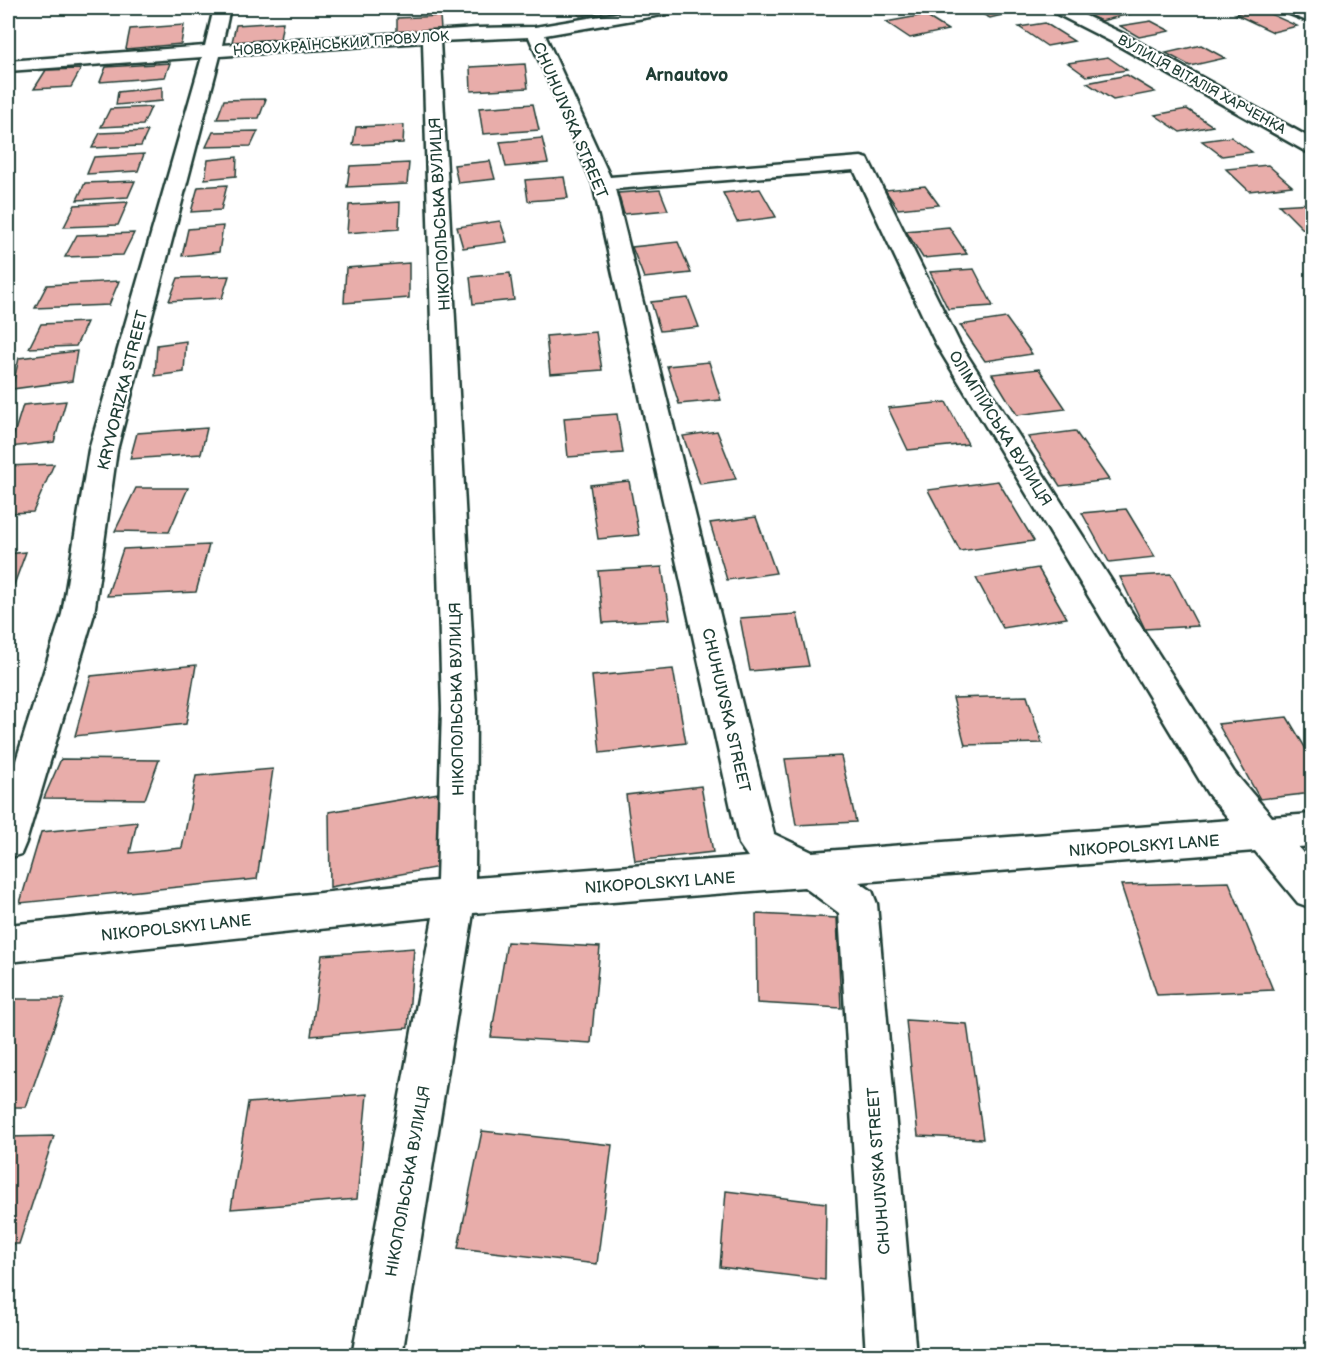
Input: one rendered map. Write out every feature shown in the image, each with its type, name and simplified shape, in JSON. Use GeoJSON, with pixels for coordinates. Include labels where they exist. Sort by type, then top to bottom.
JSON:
{"type":"FeatureCollection","features":[{"type":"Feature","properties":{"kind":"street","name":"KRYVORIZKA STREET"},"geometry":{"type":"LineString","coordinates":[[8,842],[78,614],[104,450],[222,8]]}},
{"type":"Feature","properties":{"kind":"street","name":"НОВОУКРАЇНСЬКИЙ ПРОВУЛОК"},"geometry":{"type":"LineString","coordinates":[[8,66],[431,37],[475,25],[535,32],[665,8]]}},
{"type":"Feature","properties":{"kind":"street","name":"ВУЛИЦЯ ВІТАЛІЯ ХАРЧЕНКА"},"geometry":{"type":"LineString","coordinates":[[1058,8],[1118,38],[1312,147]]}},
{"type":"Feature","properties":{"kind":"street"},"geometry":{"type":"LineString","coordinates":[[1288,8],[1312,18]]}},
{"type":"Feature","properties":{"kind":"street","name":"CHUHUIVSKA STREET"},"geometry":{"type":"LineString","coordinates":[[535,32],[603,184],[758,844],[812,871],[858,904],[891,1356]]}},
{"type":"Feature","properties":{"kind":"street","name":"НІКОПОЛЬСЬКА ВУЛИЦЯ"},"geometry":{"type":"LineString","coordinates":[[377,1356],[456,897],[459,709],[431,37]]}},
{"type":"Feature","properties":{"kind":"street","name":"ОЛІМПІЙСЬКА ВУЛИЦЯ"},"geometry":{"type":"LineString","coordinates":[[603,184],[861,164],[948,344],[1221,783],[1312,891]]}},
{"type":"Feature","properties":{"kind":"street","name":"NIKOPOLSKYI LANE"},"geometry":{"type":"LineString","coordinates":[[8,944],[456,897],[1266,836],[1312,830]]}},
{"type":"Feature","properties":{"kind":"building"},"geometry":{"type":"Polygon","coordinates":[[[151,8],[190,8],[150,12],[151,8]]]}},
{"type":"Feature","properties":{"kind":"building"},"geometry":{"type":"Polygon","coordinates":[[[572,8],[629,8],[580,16],[572,8]]]}},
{"type":"Feature","properties":{"kind":"building"},"geometry":{"type":"Polygon","coordinates":[[[970,8],[1011,8],[1018,11],[990,18],[970,8]]]}},
{"type":"Feature","properties":{"kind":"building"},"geometry":{"type":"Polygon","coordinates":[[[1073,8],[1128,8],[1138,12],[1101,21],[1073,8]]]}},
{"type":"Feature","properties":{"kind":"building"},"geometry":{"type":"Polygon","coordinates":[[[1259,9],[1297,26],[1273,32],[1235,14],[1259,9]]]}},
{"type":"Feature","properties":{"kind":"building"},"geometry":{"type":"Polygon","coordinates":[[[924,15],[948,30],[910,38],[886,22],[924,15]]]}},
{"type":"Feature","properties":{"kind":"building"},"geometry":{"type":"Polygon","coordinates":[[[440,16],[441,30],[397,33],[397,18],[440,16]]]}},
{"type":"Feature","properties":{"kind":"building"},"geometry":{"type":"Polygon","coordinates":[[[1151,21],[1170,31],[1139,37],[1120,26],[1151,21]]]}},
{"type":"Feature","properties":{"kind":"building"},"geometry":{"type":"Polygon","coordinates":[[[283,22],[280,39],[232,42],[236,25],[283,22]]]}},
{"type":"Feature","properties":{"kind":"building"},"geometry":{"type":"Polygon","coordinates":[[[1045,23],[1074,41],[1047,46],[1019,27],[1045,23]]]}},
{"type":"Feature","properties":{"kind":"building"},"geometry":{"type":"Polygon","coordinates":[[[184,25],[181,44],[126,49],[130,29],[184,25]]]}},
{"type":"Feature","properties":{"kind":"building"},"geometry":{"type":"Polygon","coordinates":[[[1201,45],[1225,58],[1190,66],[1166,53],[1201,45]]]}},
{"type":"Feature","properties":{"kind":"building"},"geometry":{"type":"Polygon","coordinates":[[[1108,57],[1127,70],[1086,76],[1068,63],[1108,57]]]}},
{"type":"Feature","properties":{"kind":"building"},"geometry":{"type":"Polygon","coordinates":[[[170,63],[165,77],[100,82],[106,67],[170,63]]]}},
{"type":"Feature","properties":{"kind":"building"},"geometry":{"type":"Polygon","coordinates":[[[525,64],[528,88],[471,91],[470,67],[525,64]]]}},
{"type":"Feature","properties":{"kind":"building"},"geometry":{"type":"Polygon","coordinates":[[[81,69],[71,87],[34,89],[46,70],[81,69]]]}},
{"type":"Feature","properties":{"kind":"building"},"geometry":{"type":"Polygon","coordinates":[[[1127,75],[1155,92],[1113,100],[1087,83],[1127,75]]]}},
{"type":"Feature","properties":{"kind":"building"},"geometry":{"type":"Polygon","coordinates":[[[162,87],[162,101],[116,105],[118,92],[162,87]]]}},
{"type":"Feature","properties":{"kind":"building"},"geometry":{"type":"Polygon","coordinates":[[[266,99],[259,118],[217,119],[224,100],[266,99]]]}},
{"type":"Feature","properties":{"kind":"building"},"geometry":{"type":"Polygon","coordinates":[[[533,104],[539,130],[483,134],[479,108],[533,104]]]}},
{"type":"Feature","properties":{"kind":"building"},"geometry":{"type":"Polygon","coordinates":[[[151,107],[143,125],[101,127],[110,109],[151,107]]]}},
{"type":"Feature","properties":{"kind":"building"},"geometry":{"type":"Polygon","coordinates":[[[1187,109],[1213,126],[1180,132],[1155,115],[1187,109]]]}},
{"type":"Feature","properties":{"kind":"building"},"geometry":{"type":"Polygon","coordinates":[[[404,125],[403,143],[353,145],[356,127],[404,125]]]}},
{"type":"Feature","properties":{"kind":"building"},"geometry":{"type":"Polygon","coordinates":[[[148,131],[141,146],[92,148],[100,133],[148,131]]]}},
{"type":"Feature","properties":{"kind":"building"},"geometry":{"type":"Polygon","coordinates":[[[258,131],[251,146],[206,147],[213,132],[258,131]]]}},
{"type":"Feature","properties":{"kind":"building"},"geometry":{"type":"Polygon","coordinates":[[[1231,137],[1252,152],[1222,156],[1202,141],[1231,137]]]}},
{"type":"Feature","properties":{"kind":"building"},"geometry":{"type":"Polygon","coordinates":[[[542,138],[548,163],[506,167],[500,142],[542,138]]]}},
{"type":"Feature","properties":{"kind":"building"},"geometry":{"type":"Polygon","coordinates":[[[144,154],[138,171],[87,174],[94,157],[144,154]]]}},
{"type":"Feature","properties":{"kind":"building"},"geometry":{"type":"Polygon","coordinates":[[[237,157],[236,176],[205,179],[208,160],[237,157]]]}},
{"type":"Feature","properties":{"kind":"building"},"geometry":{"type":"Polygon","coordinates":[[[490,161],[495,179],[458,183],[454,165],[490,161]]]}},
{"type":"Feature","properties":{"kind":"building"},"geometry":{"type":"Polygon","coordinates":[[[409,163],[407,184],[347,187],[350,166],[409,163]]]}},
{"type":"Feature","properties":{"kind":"building"},"geometry":{"type":"Polygon","coordinates":[[[1268,165],[1292,186],[1249,191],[1226,169],[1268,165]]]}},
{"type":"Feature","properties":{"kind":"building"},"geometry":{"type":"Polygon","coordinates":[[[564,177],[568,198],[528,201],[525,180],[564,177]]]}},
{"type":"Feature","properties":{"kind":"building"},"geometry":{"type":"Polygon","coordinates":[[[135,181],[128,197],[77,200],[85,183],[135,181]]]}},
{"type":"Feature","properties":{"kind":"building"},"geometry":{"type":"Polygon","coordinates":[[[227,185],[221,210],[191,212],[198,187],[227,185]]]}},
{"type":"Feature","properties":{"kind":"building"},"geometry":{"type":"Polygon","coordinates":[[[925,186],[939,205],[898,209],[885,190],[925,186]]]}},
{"type":"Feature","properties":{"kind":"building"},"geometry":{"type":"Polygon","coordinates":[[[760,189],[776,217],[737,222],[723,193],[760,189]]]}},
{"type":"Feature","properties":{"kind":"building"},"geometry":{"type":"Polygon","coordinates":[[[660,190],[668,210],[624,214],[618,193],[660,190]]]}},
{"type":"Feature","properties":{"kind":"building"},"geometry":{"type":"Polygon","coordinates":[[[128,202],[118,225],[64,227],[75,205],[128,202]]]}},
{"type":"Feature","properties":{"kind":"building"},"geometry":{"type":"Polygon","coordinates":[[[400,202],[399,229],[347,233],[349,205],[400,202]]]}},
{"type":"Feature","properties":{"kind":"building"},"geometry":{"type":"Polygon","coordinates":[[[1312,203],[1312,228],[1303,229],[1279,205],[1312,203]]]}},
{"type":"Feature","properties":{"kind":"building"},"geometry":{"type":"Polygon","coordinates":[[[500,221],[507,242],[463,248],[457,227],[500,221]]]}},
{"type":"Feature","properties":{"kind":"building"},"geometry":{"type":"Polygon","coordinates":[[[223,226],[219,252],[182,256],[188,229],[223,226]]]}},
{"type":"Feature","properties":{"kind":"building"},"geometry":{"type":"Polygon","coordinates":[[[949,227],[967,254],[923,258],[906,231],[949,227]]]}},
{"type":"Feature","properties":{"kind":"building"},"geometry":{"type":"Polygon","coordinates":[[[134,233],[123,255],[65,257],[77,235],[134,233]]]}},
{"type":"Feature","properties":{"kind":"building"},"geometry":{"type":"Polygon","coordinates":[[[678,242],[691,273],[644,278],[632,247],[678,242]]]}},
{"type":"Feature","properties":{"kind":"building"},"geometry":{"type":"Polygon","coordinates":[[[409,263],[409,298],[344,303],[346,268],[409,263]]]}},
{"type":"Feature","properties":{"kind":"building"},"geometry":{"type":"Polygon","coordinates":[[[974,269],[993,306],[948,309],[930,272],[974,269]]]}},
{"type":"Feature","properties":{"kind":"building"},"geometry":{"type":"Polygon","coordinates":[[[510,273],[514,300],[473,304],[470,277],[510,273]]]}},
{"type":"Feature","properties":{"kind":"building"},"geometry":{"type":"Polygon","coordinates":[[[229,276],[222,298],[169,301],[178,278],[229,276]]]}},
{"type":"Feature","properties":{"kind":"building"},"geometry":{"type":"Polygon","coordinates":[[[119,281],[109,305],[35,308],[47,285],[119,281]]]}},
{"type":"Feature","properties":{"kind":"building"},"geometry":{"type":"Polygon","coordinates":[[[688,298],[699,327],[660,331],[651,302],[688,298]]]}},
{"type":"Feature","properties":{"kind":"building"},"geometry":{"type":"Polygon","coordinates":[[[1006,318],[1032,354],[985,361],[960,325],[1006,318]]]}},
{"type":"Feature","properties":{"kind":"building"},"geometry":{"type":"Polygon","coordinates":[[[87,322],[76,346],[29,348],[41,324],[87,322]]]}},
{"type":"Feature","properties":{"kind":"building"},"geometry":{"type":"Polygon","coordinates":[[[596,332],[602,370],[550,374],[546,336],[596,332]]]}},
{"type":"Feature","properties":{"kind":"building"},"geometry":{"type":"Polygon","coordinates":[[[186,341],[184,372],[155,376],[157,345],[186,341]]]}},
{"type":"Feature","properties":{"kind":"building"},"geometry":{"type":"Polygon","coordinates":[[[77,351],[72,381],[12,389],[19,358],[77,351]]]}},
{"type":"Feature","properties":{"kind":"building"},"geometry":{"type":"Polygon","coordinates":[[[709,362],[721,400],[679,404],[667,366],[709,362]]]}},
{"type":"Feature","properties":{"kind":"building"},"geometry":{"type":"Polygon","coordinates":[[[1039,369],[1066,409],[1017,415],[992,374],[1039,369]]]}},
{"type":"Feature","properties":{"kind":"building"},"geometry":{"type":"Polygon","coordinates":[[[66,401],[54,442],[10,447],[23,405],[66,401]]]}},
{"type":"Feature","properties":{"kind":"building"},"geometry":{"type":"Polygon","coordinates":[[[946,402],[968,444],[908,450],[888,408],[946,402]]]}},
{"type":"Feature","properties":{"kind":"building"},"geometry":{"type":"Polygon","coordinates":[[[617,414],[623,453],[568,457],[564,418],[617,414]]]}},
{"type":"Feature","properties":{"kind":"building"},"geometry":{"type":"Polygon","coordinates":[[[207,428],[201,454],[130,459],[137,433],[207,428]]]}},
{"type":"Feature","properties":{"kind":"building"},"geometry":{"type":"Polygon","coordinates":[[[717,431],[736,479],[700,484],[683,436],[717,431]]]}},
{"type":"Feature","properties":{"kind":"building"},"geometry":{"type":"Polygon","coordinates":[[[1075,431],[1109,480],[1060,486],[1028,437],[1075,431]]]}},
{"type":"Feature","properties":{"kind":"building"},"geometry":{"type":"Polygon","coordinates":[[[54,464],[33,512],[8,513],[8,466],[54,464]]]}},
{"type":"Feature","properties":{"kind":"building"},"geometry":{"type":"Polygon","coordinates":[[[629,481],[639,535],[598,539],[590,485],[629,481]]]}},
{"type":"Feature","properties":{"kind":"building"},"geometry":{"type":"Polygon","coordinates":[[[998,481],[1034,541],[960,551],[928,490],[998,481]]]}},
{"type":"Feature","properties":{"kind":"building"},"geometry":{"type":"Polygon","coordinates":[[[136,488],[188,488],[169,532],[115,531],[136,488]]]}},
{"type":"Feature","properties":{"kind":"building"},"geometry":{"type":"Polygon","coordinates":[[[1126,509],[1155,557],[1109,562],[1082,513],[1126,509]]]}},
{"type":"Feature","properties":{"kind":"building"},"geometry":{"type":"Polygon","coordinates":[[[756,517],[776,573],[727,580],[710,523],[756,517]]]}},
{"type":"Feature","properties":{"kind":"building"},"geometry":{"type":"Polygon","coordinates":[[[209,545],[196,592],[107,596],[123,549],[209,545]]]}},
{"type":"Feature","properties":{"kind":"building"},"geometry":{"type":"Polygon","coordinates":[[[26,552],[8,601],[8,554],[26,552]]]}},
{"type":"Feature","properties":{"kind":"building"},"geometry":{"type":"Polygon","coordinates":[[[662,567],[670,619],[603,623],[598,571],[662,567]]]}},
{"type":"Feature","properties":{"kind":"building"},"geometry":{"type":"Polygon","coordinates":[[[1038,568],[1067,618],[1003,628],[976,578],[1038,568]]]}},
{"type":"Feature","properties":{"kind":"building"},"geometry":{"type":"Polygon","coordinates":[[[1171,574],[1198,626],[1145,629],[1120,577],[1171,574]]]}},
{"type":"Feature","properties":{"kind":"building"},"geometry":{"type":"Polygon","coordinates":[[[797,614],[809,666],[750,671],[740,618],[797,614]]]}},
{"type":"Feature","properties":{"kind":"building"},"geometry":{"type":"Polygon","coordinates":[[[196,665],[186,724],[75,736],[91,676],[196,665]]]}},
{"type":"Feature","properties":{"kind":"building"},"geometry":{"type":"Polygon","coordinates":[[[673,669],[686,743],[600,753],[592,676],[673,669]]]}},
{"type":"Feature","properties":{"kind":"building"},"geometry":{"type":"Polygon","coordinates":[[[1027,696],[1042,743],[965,745],[953,698],[1027,696]]]}},
{"type":"Feature","properties":{"kind":"building"},"geometry":{"type":"Polygon","coordinates":[[[1287,717],[1312,759],[1312,793],[1260,799],[1218,724],[1287,717]]]}},
{"type":"Feature","properties":{"kind":"building"},"geometry":{"type":"Polygon","coordinates":[[[841,756],[856,822],[796,825],[785,759],[841,756]]]}},
{"type":"Feature","properties":{"kind":"building"},"geometry":{"type":"Polygon","coordinates":[[[61,759],[159,760],[145,799],[44,798],[61,759]]]}},
{"type":"Feature","properties":{"kind":"building"},"geometry":{"type":"Polygon","coordinates":[[[273,769],[257,879],[20,903],[41,832],[137,822],[130,853],[182,848],[196,776],[273,769]]]}},
{"type":"Feature","properties":{"kind":"building"},"geometry":{"type":"Polygon","coordinates":[[[701,786],[713,852],[635,861],[626,795],[701,786]]]}},
{"type":"Feature","properties":{"kind":"building"},"geometry":{"type":"Polygon","coordinates":[[[439,793],[445,866],[330,887],[329,812],[439,793]]]}},
{"type":"Feature","properties":{"kind":"building"},"geometry":{"type":"Polygon","coordinates":[[[1229,882],[1273,990],[1157,995],[1121,885],[1229,882]]]}},
{"type":"Feature","properties":{"kind":"building"},"geometry":{"type":"Polygon","coordinates":[[[756,914],[837,918],[841,1008],[757,1003],[756,914]]]}},
{"type":"Feature","properties":{"kind":"building"},"geometry":{"type":"Polygon","coordinates":[[[507,942],[600,947],[591,1043],[491,1037],[507,942]]]}},
{"type":"Feature","properties":{"kind":"building"},"geometry":{"type":"Polygon","coordinates":[[[414,948],[408,1028],[311,1036],[322,955],[414,948]]]}},
{"type":"Feature","properties":{"kind":"building"},"geometry":{"type":"Polygon","coordinates":[[[8,999],[64,999],[26,1107],[8,1107],[8,999]]]}},
{"type":"Feature","properties":{"kind":"building"},"geometry":{"type":"Polygon","coordinates":[[[906,1020],[967,1024],[983,1139],[918,1136],[906,1020]]]}},
{"type":"Feature","properties":{"kind":"building"},"geometry":{"type":"Polygon","coordinates":[[[367,1094],[357,1199],[231,1209],[248,1103],[367,1094]]]}},
{"type":"Feature","properties":{"kind":"building"},"geometry":{"type":"Polygon","coordinates":[[[482,1131],[612,1145],[597,1264],[458,1248],[482,1131]]]}},
{"type":"Feature","properties":{"kind":"building"},"geometry":{"type":"Polygon","coordinates":[[[54,1136],[19,1244],[8,1244],[8,1137],[54,1136]]]}},
{"type":"Feature","properties":{"kind":"building"},"geometry":{"type":"Polygon","coordinates":[[[726,1191],[826,1203],[825,1280],[720,1267],[726,1191]]]}},
{"type":"Feature","properties":{"kind":"district","name":"Arnautovo"},"geometry":{"type":"Point","coordinates":[687,75]}}]}
